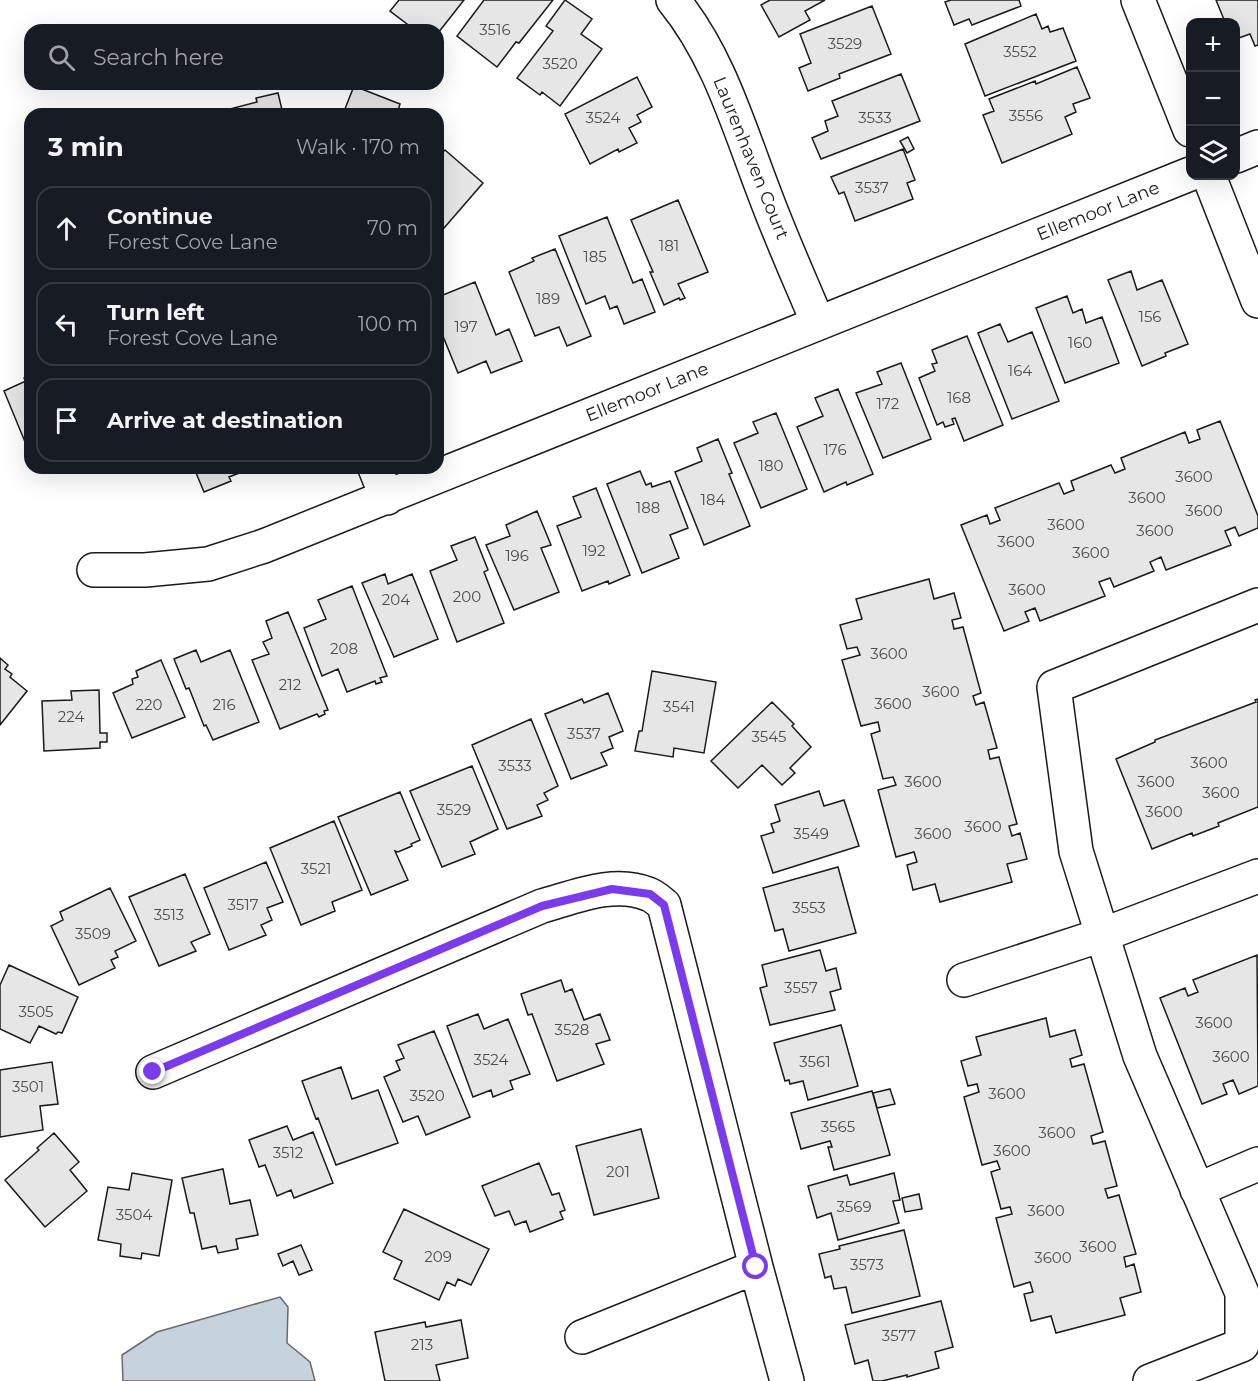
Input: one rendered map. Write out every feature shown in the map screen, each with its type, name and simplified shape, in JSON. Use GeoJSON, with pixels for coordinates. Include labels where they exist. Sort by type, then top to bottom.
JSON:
{"type":"FeatureCollection","features":[{"type":"Feature","properties":{"kind":"street","name":"Laurenhaven Court"},"geometry":{"type":"LineString","coordinates":[[673,0],[704,46],[735,114],[765,195],[818,322]]}},
{"type":"Feature","properties":{"kind":"street"},"geometry":{"type":"LineString","coordinates":[[1138,0],[1189,126]]}},
{"type":"Feature","properties":{"kind":"street"},"geometry":{"type":"LineString","coordinates":[[1240,154],[1258,147]]}},
{"type":"Feature","properties":{"kind":"street","name":"Ellemoor Lane"},"geometry":{"type":"LineString","coordinates":[[444,460],[818,322],[1186,176]]}},
{"type":"Feature","properties":{"kind":"street"},"geometry":{"type":"LineString","coordinates":[[1211,180],[1258,300]]}},
{"type":"Feature","properties":{"kind":"street","name":"Ellemoor Lane"},"geometry":{"type":"LineString","coordinates":[[94,570],[145,570],[208,564],[264,546],[381,483],[405,474]]}},
{"type":"Feature","properties":{"kind":"street"},"geometry":{"type":"LineString","coordinates":[[1150,1381],[1242,1345],[1242,1293],[1140,1056],[1102,935],[1076,851],[1054,687],[1258,605]]}},
{"type":"Feature","properties":{"kind":"street"},"geometry":{"type":"LineString","coordinates":[[964,980],[1102,935],[1258,876]]}},
{"type":"Feature","properties":{"kind":"street"},"geometry":{"type":"LineString","coordinates":[[153,1072],[542,906],[612,889],[650,894],[664,905],[787,1381]]}},
{"type":"Feature","properties":{"kind":"street"},"geometry":{"type":"LineString","coordinates":[[1197,1190],[1258,1164]]}},
{"type":"Feature","properties":{"kind":"street"},"geometry":{"type":"LineString","coordinates":[[582,1337],[756,1267]]}},
{"type":"Feature","properties":{"kind":"shaded area"},"geometry":{"type":"Polygon","coordinates":[[[280,1297],[288,1307],[287,1343],[310,1362],[315,1381],[123,1381],[122,1355],[157,1332],[280,1297]]]}},
{"type":"Feature","properties":{"kind":"building"},"geometry":{"type":"Polygon","coordinates":[[[399,0],[464,0],[444,25],[407,24],[390,11],[399,0]]]}},
{"type":"Feature","properties":{"kind":"building"},"geometry":{"type":"Polygon","coordinates":[[[484,0],[553,0],[497,67],[457,36],[484,0]]]}},
{"type":"Feature","properties":{"kind":"building"},"geometry":{"type":"Polygon","coordinates":[[[565,0],[592,19],[581,34],[602,49],[560,106],[542,92],[540,95],[517,78],[553,31],[546,26],[565,0]]]}},
{"type":"Feature","properties":{"kind":"building"},"geometry":{"type":"Polygon","coordinates":[[[770,0],[825,0],[805,11],[810,20],[779,37],[761,5],[770,0]]]}},
{"type":"Feature","properties":{"kind":"building"},"geometry":{"type":"Polygon","coordinates":[[[951,0],[1019,0],[1021,6],[972,25],[969,19],[954,25],[945,2],[951,0]]]}},
{"type":"Feature","properties":{"kind":"building"},"geometry":{"type":"Polygon","coordinates":[[[1216,0],[1258,0],[1258,45],[1255,46],[1250,34],[1240,38],[1240,18],[1223,18],[1216,0]]]}},
{"type":"Feature","properties":{"kind":"building"},"geometry":{"type":"Polygon","coordinates":[[[872,6],[891,54],[839,74],[840,78],[808,91],[799,68],[811,63],[800,34],[872,6]]]}},
{"type":"Feature","properties":{"kind":"building"},"geometry":{"type":"Polygon","coordinates":[[[1036,14],[1042,29],[1048,26],[1050,32],[1063,28],[1076,61],[985,96],[965,44],[1036,14]]]}},
{"type":"Feature","properties":{"kind":"building"},"geometry":{"type":"Polygon","coordinates":[[[1077,67],[1090,98],[1073,104],[1076,112],[1065,117],[1072,134],[1002,163],[983,115],[994,111],[989,99],[1035,81],[1036,84],[1077,67]]]}},
{"type":"Feature","properties":{"kind":"building"},"geometry":{"type":"Polygon","coordinates":[[[901,74],[920,121],[821,159],[812,138],[828,131],[825,121],[838,116],[832,101],[901,74]]]}},
{"type":"Feature","properties":{"kind":"building"},"geometry":{"type":"Polygon","coordinates":[[[637,77],[652,107],[637,115],[641,122],[629,128],[637,143],[619,152],[618,149],[590,164],[565,114],[637,77]]]}},
{"type":"Feature","properties":{"kind":"building"},"geometry":{"type":"Polygon","coordinates":[[[352,90],[364,90],[400,104],[399,108],[345,108],[352,90]]]}},
{"type":"Feature","properties":{"kind":"building"},"geometry":{"type":"Polygon","coordinates":[[[278,93],[282,108],[234,108],[257,102],[256,98],[278,93]]]}},
{"type":"Feature","properties":{"kind":"building"},"geometry":{"type":"Polygon","coordinates":[[[908,137],[914,149],[907,153],[900,141],[908,137]]]}},
{"type":"Feature","properties":{"kind":"building"},"geometry":{"type":"Polygon","coordinates":[[[903,149],[915,180],[907,183],[913,199],[855,221],[844,192],[839,194],[831,177],[903,149]]]}},
{"type":"Feature","properties":{"kind":"building"},"geometry":{"type":"Polygon","coordinates":[[[444,151],[483,183],[444,228],[444,151]]]}},
{"type":"Feature","properties":{"kind":"building"},"geometry":{"type":"Polygon","coordinates":[[[678,200],[708,272],[678,284],[685,298],[680,300],[679,298],[664,305],[631,220],[678,200]]]}},
{"type":"Feature","properties":{"kind":"building"},"geometry":{"type":"Polygon","coordinates":[[[607,217],[633,283],[642,279],[655,312],[624,324],[617,306],[610,309],[605,296],[586,304],[559,236],[607,217]]]}},
{"type":"Feature","properties":{"kind":"building"},"geometry":{"type":"Polygon","coordinates":[[[555,249],[591,336],[567,346],[559,327],[535,336],[509,272],[534,261],[532,258],[555,249]]]}},
{"type":"Feature","properties":{"kind":"building"},"geometry":{"type":"Polygon","coordinates":[[[1131,271],[1137,290],[1162,280],[1188,344],[1165,353],[1166,356],[1142,366],[1108,280],[1131,271]]]}},
{"type":"Feature","properties":{"kind":"building"},"geometry":{"type":"Polygon","coordinates":[[[475,282],[496,335],[509,329],[522,361],[491,373],[486,361],[458,373],[444,339],[444,295],[475,282]]]}},
{"type":"Feature","properties":{"kind":"building"},"geometry":{"type":"Polygon","coordinates":[[[1067,296],[1073,313],[1082,309],[1086,323],[1102,317],[1119,363],[1065,383],[1036,308],[1067,296]]]}},
{"type":"Feature","properties":{"kind":"building"},"geometry":{"type":"Polygon","coordinates":[[[1000,324],[1008,342],[1032,332],[1059,401],[1012,419],[978,333],[1000,324]]]}},
{"type":"Feature","properties":{"kind":"building"},"geometry":{"type":"Polygon","coordinates":[[[967,336],[1003,425],[964,441],[955,418],[952,419],[954,424],[945,427],[943,422],[937,425],[919,378],[935,371],[932,364],[937,363],[932,350],[967,336]]]}},
{"type":"Feature","properties":{"kind":"building"},"geometry":{"type":"Polygon","coordinates":[[[901,363],[931,439],[883,458],[856,393],[882,384],[877,372],[901,363]]]}},
{"type":"Feature","properties":{"kind":"building"},"geometry":{"type":"Polygon","coordinates":[[[24,382],[24,439],[4,391],[24,382]]]}},
{"type":"Feature","properties":{"kind":"building"},"geometry":{"type":"Polygon","coordinates":[[[838,389],[873,474],[847,485],[846,482],[824,492],[797,427],[823,416],[815,398],[838,389]]]}},
{"type":"Feature","properties":{"kind":"building"},"geometry":{"type":"Polygon","coordinates":[[[776,413],[807,489],[761,508],[734,443],[758,433],[753,422],[776,413]]]}},
{"type":"Feature","properties":{"kind":"building"},"geometry":{"type":"Polygon","coordinates":[[[1220,421],[1258,516],[1258,528],[1239,536],[1235,527],[1225,531],[1231,545],[1166,570],[1161,557],[1150,562],[1154,571],[1114,587],[1110,578],[1099,582],[1105,596],[1040,621],[1035,608],[1025,612],[1029,621],[1004,631],[961,525],[987,515],[990,524],[1000,520],[995,508],[1059,483],[1064,494],[1074,490],[1071,481],[1111,465],[1115,473],[1125,469],[1121,458],[1185,432],[1189,443],[1200,439],[1197,430],[1220,421]]]}},
{"type":"Feature","properties":{"kind":"building"},"geometry":{"type":"Polygon","coordinates":[[[718,439],[750,526],[704,545],[675,472],[702,461],[697,448],[718,439]]]}},
{"type":"Feature","properties":{"kind":"building"},"geometry":{"type":"Polygon","coordinates":[[[640,471],[646,485],[651,483],[652,487],[670,481],[688,528],[670,535],[679,558],[642,573],[607,484],[640,471]]]}},
{"type":"Feature","properties":{"kind":"building"},"geometry":{"type":"Polygon","coordinates":[[[196,474],[237,474],[229,477],[231,481],[204,492],[196,474]]]}},
{"type":"Feature","properties":{"kind":"building"},"geometry":{"type":"Polygon","coordinates":[[[596,488],[630,575],[609,584],[608,581],[582,591],[557,526],[581,517],[573,497],[596,488]]]}},
{"type":"Feature","properties":{"kind":"building"},"geometry":{"type":"Polygon","coordinates":[[[537,511],[551,545],[541,548],[559,592],[514,610],[486,545],[510,536],[506,525],[537,511]]]}},
{"type":"Feature","properties":{"kind":"building"},"geometry":{"type":"Polygon","coordinates":[[[475,537],[488,570],[484,572],[504,623],[457,642],[430,571],[457,560],[451,546],[475,537]]]}},
{"type":"Feature","properties":{"kind":"building"},"geometry":{"type":"Polygon","coordinates":[[[385,574],[388,584],[412,574],[438,639],[394,657],[362,583],[385,574]]]}},
{"type":"Feature","properties":{"kind":"building"},"geometry":{"type":"Polygon","coordinates":[[[929,579],[934,599],[954,593],[961,618],[952,620],[954,629],[963,627],[981,693],[973,696],[976,705],[984,702],[997,748],[988,750],[990,759],[999,757],[1017,824],[1009,826],[1012,836],[1020,833],[1027,859],[1007,864],[1012,882],[940,902],[935,884],[913,890],[907,865],[917,862],[914,852],[896,857],[878,790],[896,785],[893,777],[883,779],[871,734],[880,731],[878,722],[861,726],[842,660],[860,655],[857,647],[847,649],[840,625],[862,619],[856,599],[929,579]]]}},
{"type":"Feature","properties":{"kind":"building"},"geometry":{"type":"Polygon","coordinates":[[[352,586],[387,676],[380,678],[382,682],[376,684],[375,681],[347,692],[338,669],[322,676],[304,628],[326,619],[318,600],[352,586]]]}},
{"type":"Feature","properties":{"kind":"building"},"geometry":{"type":"Polygon","coordinates":[[[288,612],[328,710],[319,717],[317,714],[280,729],[252,660],[269,654],[263,642],[272,638],[266,621],[288,612]]]}},
{"type":"Feature","properties":{"kind":"building"},"geometry":{"type":"Polygon","coordinates":[[[196,650],[201,662],[230,650],[259,722],[213,740],[206,725],[204,726],[189,688],[186,689],[174,659],[196,650]]]}},
{"type":"Feature","properties":{"kind":"building"},"geometry":{"type":"Polygon","coordinates":[[[0,658],[8,665],[5,669],[12,674],[10,677],[27,691],[0,725],[0,658]]]}},
{"type":"Feature","properties":{"kind":"building"},"geometry":{"type":"Polygon","coordinates":[[[161,660],[185,717],[132,738],[113,693],[133,684],[132,679],[138,677],[136,671],[161,660]]]}},
{"type":"Feature","properties":{"kind":"building"},"geometry":{"type":"Polygon","coordinates":[[[652,671],[716,682],[704,753],[674,748],[673,757],[635,751],[639,731],[642,731],[652,671]]]}},
{"type":"Feature","properties":{"kind":"building"},"geometry":{"type":"Polygon","coordinates":[[[99,690],[100,733],[107,733],[107,742],[100,742],[100,748],[44,751],[42,701],[72,700],[71,691],[99,690]]]}},
{"type":"Feature","properties":{"kind":"building"},"geometry":{"type":"Polygon","coordinates":[[[608,693],[623,731],[609,737],[613,748],[601,753],[607,765],[571,779],[545,714],[582,699],[584,703],[608,693]]]}},
{"type":"Feature","properties":{"kind":"building"},"geometry":{"type":"Polygon","coordinates":[[[1258,699],[1258,807],[1218,823],[1219,826],[1193,836],[1192,833],[1152,849],[1116,759],[1155,740],[1256,702],[1255,700],[1258,699]]]}},
{"type":"Feature","properties":{"kind":"building"},"geometry":{"type":"Polygon","coordinates":[[[772,702],[794,724],[792,726],[811,747],[790,768],[795,773],[782,785],[762,765],[738,788],[711,761],[772,702]]]}},
{"type":"Feature","properties":{"kind":"building"},"geometry":{"type":"Polygon","coordinates":[[[531,719],[558,786],[544,793],[548,800],[537,805],[542,816],[507,829],[472,745],[531,719]]]}},
{"type":"Feature","properties":{"kind":"building"},"geometry":{"type":"Polygon","coordinates":[[[472,766],[498,829],[470,842],[475,854],[442,867],[410,791],[472,766]]]}},
{"type":"Feature","properties":{"kind":"building"},"geometry":{"type":"Polygon","coordinates":[[[819,791],[824,806],[844,800],[859,846],[773,873],[761,836],[774,832],[771,824],[780,821],[775,805],[819,791]]]}},
{"type":"Feature","properties":{"kind":"building"},"geometry":{"type":"Polygon","coordinates":[[[400,792],[420,840],[411,844],[412,846],[398,852],[395,851],[408,880],[371,895],[338,817],[400,792]]]}},
{"type":"Feature","properties":{"kind":"building"},"geometry":{"type":"Polygon","coordinates":[[[334,821],[362,890],[332,902],[335,911],[301,925],[270,848],[334,821]]]}},
{"type":"Feature","properties":{"kind":"building"},"geometry":{"type":"Polygon","coordinates":[[[266,862],[283,902],[267,908],[272,920],[261,925],[266,935],[229,950],[204,888],[266,862]]]}},
{"type":"Feature","properties":{"kind":"building"},"geometry":{"type":"Polygon","coordinates":[[[838,867],[856,933],[789,951],[783,929],[775,931],[763,888],[838,867]]]}},
{"type":"Feature","properties":{"kind":"building"},"geometry":{"type":"Polygon","coordinates":[[[185,874],[210,934],[191,942],[196,951],[159,966],[129,897],[185,874]]]}},
{"type":"Feature","properties":{"kind":"building"},"geometry":{"type":"Polygon","coordinates":[[[110,888],[136,941],[115,951],[118,957],[111,960],[115,968],[79,985],[51,926],[63,920],[60,912],[110,888]]]}},
{"type":"Feature","properties":{"kind":"building"},"geometry":{"type":"Polygon","coordinates":[[[820,950],[826,971],[836,968],[841,989],[830,992],[835,1010],[770,1025],[760,988],[767,986],[762,965],[820,950]]]}},
{"type":"Feature","properties":{"kind":"building"},"geometry":{"type":"Polygon","coordinates":[[[1257,955],[1258,1086],[1239,1094],[1233,1080],[1223,1084],[1227,1094],[1202,1104],[1160,998],[1185,988],[1188,996],[1198,992],[1193,980],[1257,955]]]}},
{"type":"Feature","properties":{"kind":"building"},"geometry":{"type":"Polygon","coordinates":[[[9,965],[78,997],[62,1033],[56,1034],[39,1026],[30,1043],[0,1029],[0,985],[9,965]]]}},
{"type":"Feature","properties":{"kind":"building"},"geometry":{"type":"Polygon","coordinates":[[[561,980],[565,992],[572,989],[584,1020],[600,1014],[610,1040],[596,1044],[604,1064],[557,1081],[532,1014],[528,1015],[521,994],[561,980]]]}},
{"type":"Feature","properties":{"kind":"building"},"geometry":{"type":"Polygon","coordinates":[[[478,1014],[484,1029],[508,1019],[530,1074],[510,1081],[513,1089],[493,1097],[491,1090],[473,1097],[447,1026],[478,1014]]]}},
{"type":"Feature","properties":{"kind":"building"},"geometry":{"type":"Polygon","coordinates":[[[1046,1018],[1050,1037],[1075,1030],[1082,1055],[1070,1059],[1072,1067],[1084,1064],[1103,1132],[1091,1136],[1093,1144],[1105,1141],[1117,1186],[1105,1189],[1108,1198],[1119,1195],[1136,1254],[1124,1257],[1126,1267],[1134,1264],[1141,1292],[1120,1298],[1125,1315],[1056,1333],[1051,1316],[1031,1321],[1024,1294],[1033,1292],[1030,1282],[1014,1287],[996,1218],[1012,1214],[1010,1207],[1001,1209],[991,1172],[1000,1169],[997,1161],[982,1165],[964,1097],[979,1092],[977,1084],[968,1086],[961,1061],[981,1055],[976,1037],[1046,1018]]]}},
{"type":"Feature","properties":{"kind":"building"},"geometry":{"type":"Polygon","coordinates":[[[841,1025],[858,1086],[808,1100],[803,1081],[790,1084],[789,1080],[785,1081],[774,1043],[841,1025]]]}},
{"type":"Feature","properties":{"kind":"building"},"geometry":{"type":"Polygon","coordinates":[[[434,1031],[470,1117],[426,1135],[418,1116],[403,1122],[384,1077],[400,1070],[396,1061],[404,1058],[398,1045],[434,1031]]]}},
{"type":"Feature","properties":{"kind":"building"},"geometry":{"type":"Polygon","coordinates":[[[52,1062],[58,1104],[40,1106],[43,1130],[0,1137],[0,1070],[52,1062]]]}},
{"type":"Feature","properties":{"kind":"building"},"geometry":{"type":"Polygon","coordinates":[[[341,1067],[352,1099],[378,1090],[398,1143],[336,1165],[302,1081],[341,1067]]]}},
{"type":"Feature","properties":{"kind":"building"},"geometry":{"type":"Polygon","coordinates":[[[890,1089],[895,1104],[877,1108],[873,1093],[890,1089]]]}},
{"type":"Feature","properties":{"kind":"building"},"geometry":{"type":"Polygon","coordinates":[[[872,1091],[890,1155],[834,1170],[828,1147],[832,1147],[830,1141],[801,1149],[791,1113],[872,1091]]]}},
{"type":"Feature","properties":{"kind":"building"},"geometry":{"type":"Polygon","coordinates":[[[287,1126],[293,1140],[313,1132],[333,1183],[294,1198],[291,1190],[277,1196],[265,1165],[259,1167],[249,1140],[287,1126]]]}},
{"type":"Feature","properties":{"kind":"building"},"geometry":{"type":"Polygon","coordinates":[[[641,1129],[659,1198],[594,1215],[576,1146],[641,1129]]]}},
{"type":"Feature","properties":{"kind":"building"},"geometry":{"type":"Polygon","coordinates":[[[54,1133],[79,1162],[70,1170],[87,1191],[45,1227],[5,1180],[39,1150],[37,1148],[54,1133]]]}},
{"type":"Feature","properties":{"kind":"building"},"geometry":{"type":"Polygon","coordinates":[[[539,1163],[552,1195],[559,1193],[565,1210],[560,1212],[563,1219],[530,1232],[526,1221],[515,1225],[509,1211],[495,1216],[482,1186],[539,1163]]]}},
{"type":"Feature","properties":{"kind":"building"},"geometry":{"type":"Polygon","coordinates":[[[223,1169],[230,1204],[250,1200],[258,1235],[236,1239],[238,1249],[218,1253],[216,1246],[202,1249],[194,1213],[190,1213],[182,1178],[223,1169]]]}},
{"type":"Feature","properties":{"kind":"building"},"geometry":{"type":"Polygon","coordinates":[[[132,1173],[172,1180],[159,1256],[142,1253],[141,1259],[120,1256],[121,1244],[98,1240],[108,1187],[129,1190],[132,1173]]]}},
{"type":"Feature","properties":{"kind":"building"},"geometry":{"type":"Polygon","coordinates":[[[894,1173],[900,1200],[893,1201],[899,1223],[838,1240],[831,1213],[817,1218],[808,1186],[847,1175],[850,1185],[894,1173]]]}},
{"type":"Feature","properties":{"kind":"building"},"geometry":{"type":"Polygon","coordinates":[[[919,1194],[922,1209],[905,1212],[902,1198],[919,1194]]]}},
{"type":"Feature","properties":{"kind":"building"},"geometry":{"type":"Polygon","coordinates":[[[404,1209],[489,1249],[471,1285],[458,1279],[455,1286],[447,1282],[439,1300],[394,1279],[402,1261],[383,1252],[404,1209]]]}},
{"type":"Feature","properties":{"kind":"building"},"geometry":{"type":"Polygon","coordinates":[[[904,1230],[920,1296],[852,1313],[846,1287],[834,1289],[831,1276],[825,1278],[819,1254],[840,1249],[839,1246],[904,1230]]]}},
{"type":"Feature","properties":{"kind":"building"},"geometry":{"type":"Polygon","coordinates":[[[301,1245],[312,1270],[299,1275],[293,1261],[283,1266],[278,1254],[301,1245]]]}},
{"type":"Feature","properties":{"kind":"building"},"geometry":{"type":"Polygon","coordinates":[[[941,1301],[953,1347],[935,1352],[939,1368],[907,1377],[907,1375],[873,1381],[868,1360],[855,1364],[845,1325],[941,1301]]]}},
{"type":"Feature","properties":{"kind":"building"},"geometry":{"type":"Polygon","coordinates":[[[461,1320],[468,1358],[436,1365],[440,1381],[385,1381],[375,1332],[425,1322],[426,1327],[461,1320]]]}},
{"type":"Feature","properties":{"kind":"route"},"geometry":{"type":"LineString","coordinates":[[153,1072],[542,906],[612,889],[650,894],[664,905],[756,1267]]}}]}
